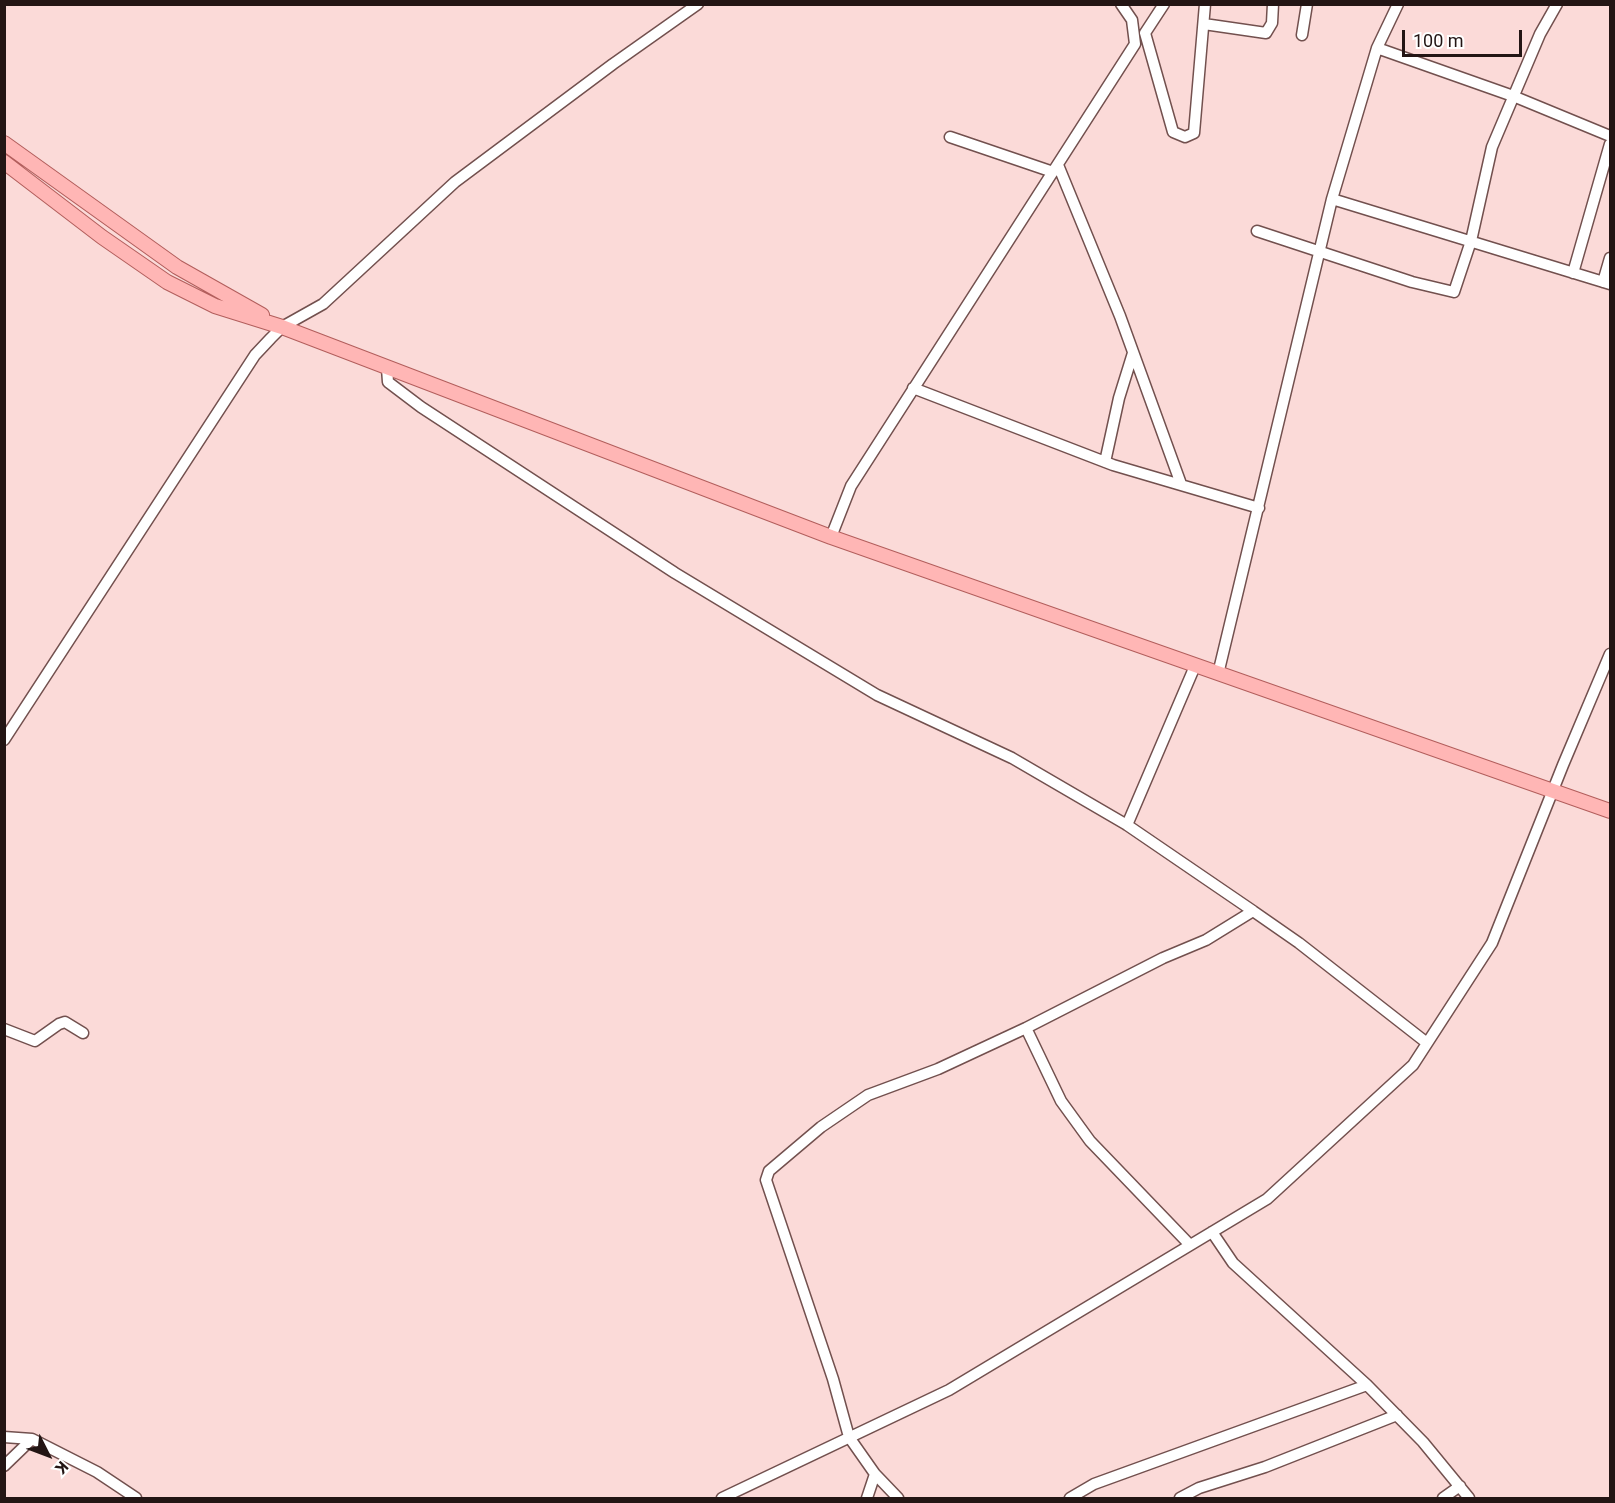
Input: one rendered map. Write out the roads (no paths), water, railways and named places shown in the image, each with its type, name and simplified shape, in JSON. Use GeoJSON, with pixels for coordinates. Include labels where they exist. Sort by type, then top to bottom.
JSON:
{"type":"FeatureCollection","features":[{"type":"Feature","properties":{"kind":"main road"},"geometry":{"type":"LineString","coordinates":[[4,143],[177,267],[282,327]]}},
{"type":"Feature","properties":{"kind":"main road"},"geometry":{"type":"LineString","coordinates":[[4,162],[102,237],[167,282],[215,306],[282,327],[831,537],[1611,810]]}},
{"type":"Feature","properties":{"kind":"street"},"geometry":{"type":"LineString","coordinates":[[4,740],[255,355],[282,327],[323,304],[454,182],[698,4]]}},
{"type":"Feature","properties":{"kind":"street"},"geometry":{"type":"LineString","coordinates":[[831,537],[851,486],[1135,44],[1132,20],[1121,4]]}},
{"type":"Feature","properties":{"kind":"street"},"geometry":{"type":"LineString","coordinates":[[1164,4],[1145,33],[1173,132],[1185,137],[1194,133],[1205,4]]}},
{"type":"Feature","properties":{"kind":"street"},"geometry":{"type":"LineString","coordinates":[[1204,24],[1266,33],[1272,23],[1273,4]]}},
{"type":"Feature","properties":{"kind":"street"},"geometry":{"type":"LineString","coordinates":[[1302,35],[1306,4]]}},
{"type":"Feature","properties":{"kind":"street"},"geometry":{"type":"LineString","coordinates":[[1218,674],[1332,199],[1377,48],[1398,4]]}},
{"type":"Feature","properties":{"kind":"street"},"geometry":{"type":"LineString","coordinates":[[1257,231],[1319,253],[1454,292],[1471,241],[1492,147],[1540,34],[1557,4]]}},
{"type":"Feature","properties":{"kind":"street"},"geometry":{"type":"LineString","coordinates":[[1377,48],[1513,96],[1611,136]]}},
{"type":"Feature","properties":{"kind":"street"},"geometry":{"type":"LineString","coordinates":[[950,137],[1055,168],[1086,226],[1181,484]]}},
{"type":"Feature","properties":{"kind":"street"},"geometry":{"type":"LineString","coordinates":[[1573,273],[1611,144]]}},
{"type":"Feature","properties":{"kind":"street"},"geometry":{"type":"LineString","coordinates":[[1332,199],[1607,283],[1611,258]]}},
{"type":"Feature","properties":{"kind":"street"},"geometry":{"type":"LineString","coordinates":[[1105,462],[1119,398],[1133,352]]}},
{"type":"Feature","properties":{"kind":"street"},"geometry":{"type":"LineString","coordinates":[[387,368],[388,382],[421,407],[675,573],[877,695],[1012,758],[1126,825],[1299,943],[1427,1042]]}},
{"type":"Feature","properties":{"kind":"street"},"geometry":{"type":"LineString","coordinates":[[913,388],[1105,462],[1259,508]]}},
{"type":"Feature","properties":{"kind":"street"},"geometry":{"type":"LineString","coordinates":[[722,1498],[949,1390],[1267,1199],[1413,1065],[1492,943],[1552,790],[1611,654]]}},
{"type":"Feature","properties":{"kind":"street"},"geometry":{"type":"LineString","coordinates":[[1126,825],[1195,666]]}},
{"type":"Feature","properties":{"kind":"street"},"geometry":{"type":"LineString","coordinates":[[898,1498],[875,1474],[849,1437],[833,1379],[766,1180],[769,1171],[821,1126],[868,1095],[938,1069],[1026,1028],[1163,958],[1206,940],[1253,912]]}},
{"type":"Feature","properties":{"kind":"street"},"geometry":{"type":"LineString","coordinates":[[4,1029],[35,1041],[65,1022],[83,1033]]}},
{"type":"Feature","properties":{"kind":"street"},"geometry":{"type":"LineString","coordinates":[[1026,1028],[1061,1101],[1090,1141],[1190,1245]]}},
{"type":"Feature","properties":{"kind":"street"},"geometry":{"type":"LineString","coordinates":[[1212,1232],[1233,1263],[1367,1385],[1397,1415],[1469,1498]]}},
{"type":"Feature","properties":{"kind":"street"},"geometry":{"type":"LineString","coordinates":[[1070,1498],[1094,1484],[1367,1385]]}},
{"type":"Feature","properties":{"kind":"street"},"geometry":{"type":"LineString","coordinates":[[1180,1498],[1199,1488],[1265,1467],[1397,1415]]}},
{"type":"Feature","properties":{"kind":"street"},"geometry":{"type":"LineString","coordinates":[[4,1437],[32,1440],[97,1472],[136,1498]]}},
{"type":"Feature","properties":{"kind":"street"},"geometry":{"type":"LineString","coordinates":[[4,1466],[32,1440]]}},
{"type":"Feature","properties":{"kind":"street"},"geometry":{"type":"LineString","coordinates":[[867,1498],[875,1474]]}},
{"type":"Feature","properties":{"kind":"street"},"geometry":{"type":"LineString","coordinates":[[1443,1498],[1460,1486]]}}]}
